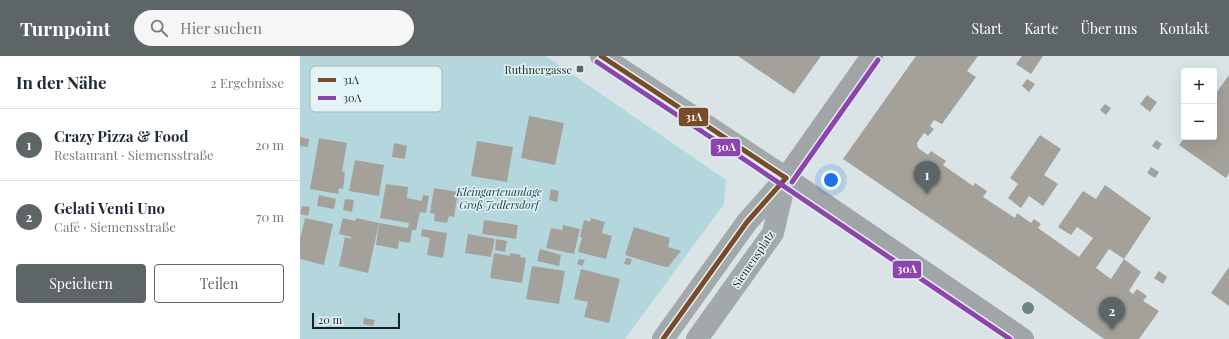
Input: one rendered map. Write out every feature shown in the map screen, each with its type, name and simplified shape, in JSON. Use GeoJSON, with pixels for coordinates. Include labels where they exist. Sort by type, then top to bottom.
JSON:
{"type":"FeatureCollection","features":[{"type":"Feature","properties":{"kind":"main road"},"geometry":{"type":"LineString","coordinates":[[601,56],[786,178],[747,222],[663,339]]}},
{"type":"Feature","properties":{"kind":"main road","name":"Siemensplatz"},"geometry":{"type":"LineString","coordinates":[[697,339],[773,233],[786,178]]}},
{"type":"Feature","properties":{"kind":"street"},"geometry":{"type":"LineString","coordinates":[[872,56],[786,178],[1023,339]]}},
{"type":"Feature","properties":{"kind":"green space","name":"Kleingartenanlage Groß Jedlersdorf"},"geometry":{"type":"Polygon","coordinates":[[[300,56],[546,56],[726,180],[724,204],[625,339],[300,339],[300,56]]]}},
{"type":"Feature","properties":{"kind":"building"},"geometry":{"type":"Polygon","coordinates":[[[738,56],[821,56],[794,94],[738,56]]]}},
{"type":"Feature","properties":{"kind":"building"},"geometry":{"type":"Polygon","coordinates":[[[916,56],[978,56],[967,71],[976,77],[942,124],[934,120],[930,126],[934,129],[928,136],[924,133],[917,143],[918,148],[928,155],[931,151],[946,161],[943,165],[973,186],[975,183],[987,191],[983,197],[1015,218],[1017,213],[1031,223],[1034,219],[1041,224],[1038,228],[1079,257],[1093,238],[1077,227],[1071,235],[1058,227],[1083,191],[1096,199],[1105,185],[1151,218],[1124,259],[1141,272],[1129,291],[1133,294],[1137,289],[1147,296],[1143,301],[1159,311],[1139,339],[1104,339],[1034,289],[843,159],[916,56]],[[1109,249],[1096,268],[1111,279],[1124,259],[1109,249]]]}},
{"type":"Feature","properties":{"kind":"building"},"geometry":{"type":"Polygon","coordinates":[[[1022,56],[1043,56],[1031,74],[1016,64],[1022,56]]]}},
{"type":"Feature","properties":{"kind":"building"},"geometry":{"type":"Polygon","coordinates":[[[1229,75],[1229,173],[1226,178],[1179,145],[1183,140],[1217,140],[1217,92],[1229,75]]]}},
{"type":"Feature","properties":{"kind":"building"},"geometry":{"type":"Polygon","coordinates":[[[1027,79],[1035,84],[1029,92],[1022,86],[1027,79]]]}},
{"type":"Feature","properties":{"kind":"building"},"geometry":{"type":"Polygon","coordinates":[[[1147,95],[1157,102],[1150,112],[1140,104],[1147,95]]]}},
{"type":"Feature","properties":{"kind":"building"},"geometry":{"type":"Polygon","coordinates":[[[1105,104],[1111,108],[1106,115],[1100,110],[1105,104]]]}},
{"type":"Feature","properties":{"kind":"building"},"geometry":{"type":"Polygon","coordinates":[[[529,116],[564,123],[555,165],[521,158],[529,116]]]}},
{"type":"Feature","properties":{"kind":"building"},"geometry":{"type":"Polygon","coordinates":[[[1040,135],[1061,149],[1044,175],[1058,184],[1043,206],[1029,196],[1021,208],[1008,198],[1018,184],[1010,178],[1040,135]]]}},
{"type":"Feature","properties":{"kind":"building"},"geometry":{"type":"Polygon","coordinates":[[[300,137],[309,139],[308,147],[300,146],[300,137]]]}},
{"type":"Feature","properties":{"kind":"building"},"geometry":{"type":"Polygon","coordinates":[[[319,138],[347,143],[342,171],[345,172],[343,189],[339,188],[338,194],[310,189],[319,138]]]}},
{"type":"Feature","properties":{"kind":"building"},"geometry":{"type":"Polygon","coordinates":[[[1156,140],[1162,144],[1158,150],[1152,146],[1156,140]]]}},
{"type":"Feature","properties":{"kind":"building"},"geometry":{"type":"Polygon","coordinates":[[[477,141],[513,147],[507,182],[471,176],[477,141]]]}},
{"type":"Feature","properties":{"kind":"building"},"geometry":{"type":"Polygon","coordinates":[[[394,143],[407,146],[405,159],[392,157],[394,143]]]}},
{"type":"Feature","properties":{"kind":"building"},"geometry":{"type":"Polygon","coordinates":[[[355,160],[384,165],[379,196],[349,191],[355,160]]]}},
{"type":"Feature","properties":{"kind":"building"},"geometry":{"type":"Polygon","coordinates":[[[1151,167],[1159,172],[1155,178],[1147,173],[1151,167]]]}},
{"type":"Feature","properties":{"kind":"building"},"geometry":{"type":"Polygon","coordinates":[[[386,184],[408,187],[407,198],[422,201],[423,195],[429,196],[426,213],[420,212],[416,230],[412,230],[410,243],[399,241],[398,249],[376,245],[379,223],[408,228],[409,223],[380,218],[386,184]]]}},
{"type":"Feature","properties":{"kind":"building"},"geometry":{"type":"Polygon","coordinates":[[[434,188],[458,192],[454,217],[449,216],[447,223],[434,221],[435,214],[430,213],[434,188]]]}},
{"type":"Feature","properties":{"kind":"building"},"geometry":{"type":"Polygon","coordinates":[[[551,189],[559,191],[557,202],[549,200],[551,189]]]}},
{"type":"Feature","properties":{"kind":"building"},"geometry":{"type":"Polygon","coordinates":[[[319,195],[336,199],[334,209],[317,206],[319,195]]]}},
{"type":"Feature","properties":{"kind":"building"},"geometry":{"type":"Polygon","coordinates":[[[345,199],[354,200],[352,212],[343,210],[345,199]]]}},
{"type":"Feature","properties":{"kind":"building"},"geometry":{"type":"Polygon","coordinates":[[[302,206],[310,207],[308,216],[300,214],[302,206]]]}},
{"type":"Feature","properties":{"kind":"building"},"geometry":{"type":"Polygon","coordinates":[[[305,218],[333,224],[324,265],[300,259],[300,239],[305,218]]]}},
{"type":"Feature","properties":{"kind":"building"},"geometry":{"type":"Polygon","coordinates":[[[343,218],[355,221],[356,218],[379,223],[368,273],[339,266],[345,237],[351,239],[351,237],[339,234],[343,218]]]}},
{"type":"Feature","properties":{"kind":"building"},"geometry":{"type":"Polygon","coordinates":[[[591,218],[605,222],[602,233],[612,236],[606,259],[578,252],[584,220],[590,222],[591,218]]]}},
{"type":"Feature","properties":{"kind":"building"},"geometry":{"type":"Polygon","coordinates":[[[484,220],[518,225],[516,239],[482,234],[484,220]]]}},
{"type":"Feature","properties":{"kind":"building"},"geometry":{"type":"Polygon","coordinates":[[[563,225],[580,229],[574,254],[546,248],[551,228],[562,230],[563,225]]]}},
{"type":"Feature","properties":{"kind":"building"},"geometry":{"type":"Polygon","coordinates":[[[634,227],[670,238],[668,247],[681,251],[668,267],[625,255],[634,227]]]}},
{"type":"Feature","properties":{"kind":"building"},"geometry":{"type":"Polygon","coordinates":[[[422,229],[447,233],[443,258],[427,255],[430,238],[421,236],[422,229]]]}},
{"type":"Feature","properties":{"kind":"building"},"geometry":{"type":"Polygon","coordinates":[[[468,234],[495,239],[491,257],[465,253],[468,234]]]}},
{"type":"Feature","properties":{"kind":"building"},"geometry":{"type":"Polygon","coordinates":[[[496,239],[507,241],[505,252],[495,250],[496,239]]]}},
{"type":"Feature","properties":{"kind":"building"},"geometry":{"type":"Polygon","coordinates":[[[540,249],[561,255],[559,266],[537,261],[540,249]]]}},
{"type":"Feature","properties":{"kind":"building"},"geometry":{"type":"Polygon","coordinates":[[[494,253],[510,256],[510,253],[521,255],[520,257],[526,258],[522,283],[490,278],[494,253]]]}},
{"type":"Feature","properties":{"kind":"building"},"geometry":{"type":"Polygon","coordinates":[[[626,258],[632,259],[630,265],[624,264],[626,258]]]}},
{"type":"Feature","properties":{"kind":"building"},"geometry":{"type":"Polygon","coordinates":[[[579,259],[585,260],[582,266],[577,264],[579,259]]]}},
{"type":"Feature","properties":{"kind":"building"},"geometry":{"type":"Polygon","coordinates":[[[532,266],[565,271],[559,304],[526,299],[532,266]]]}},
{"type":"Feature","properties":{"kind":"building"},"geometry":{"type":"Polygon","coordinates":[[[1229,267],[1229,306],[1211,293],[1229,267]]]}},
{"type":"Feature","properties":{"kind":"building"},"geometry":{"type":"Polygon","coordinates":[[[581,269],[620,279],[609,323],[584,317],[588,302],[574,299],[581,269]]]}},
{"type":"Feature","properties":{"kind":"building"},"geometry":{"type":"Polygon","coordinates":[[[1159,271],[1167,277],[1163,284],[1154,278],[1159,271]]]}},
{"type":"Feature","properties":{"kind":"building"},"geometry":{"type":"Polygon","coordinates":[[[364,318],[375,320],[373,326],[363,324],[364,318]]]}},
{"type":"Feature","properties":{"kind":"transit line","name":"31A"},"geometry":{"type":"LineString","coordinates":[[601,56],[786,178]]}},
{"type":"Feature","properties":{"kind":"transit line","name":"30A"},"geometry":{"type":"LineString","coordinates":[[792,182],[878,60]]}},
{"type":"Feature","properties":{"kind":"transit line","name":"30A"},"geometry":{"type":"LineString","coordinates":[[597,62],[1010,339]]}},
{"type":"Feature","properties":{"kind":"transit line","name":"31A"},"geometry":{"type":"LineString","coordinates":[[663,339],[747,222],[786,178]]}},
{"type":"Feature","properties":{"kind":"place","name":"Ruthnergasse"},"geometry":{"type":"Point","coordinates":[580,69]}},
{"type":"Feature","properties":{"kind":"place","name":"Crazy Pizza & Food"},"geometry":{"type":"Point","coordinates":[927,194]}},
{"type":"Feature","properties":{"kind":"place","name":"Gelati Venti Uno"},"geometry":{"type":"Point","coordinates":[1112,330]}}]}
